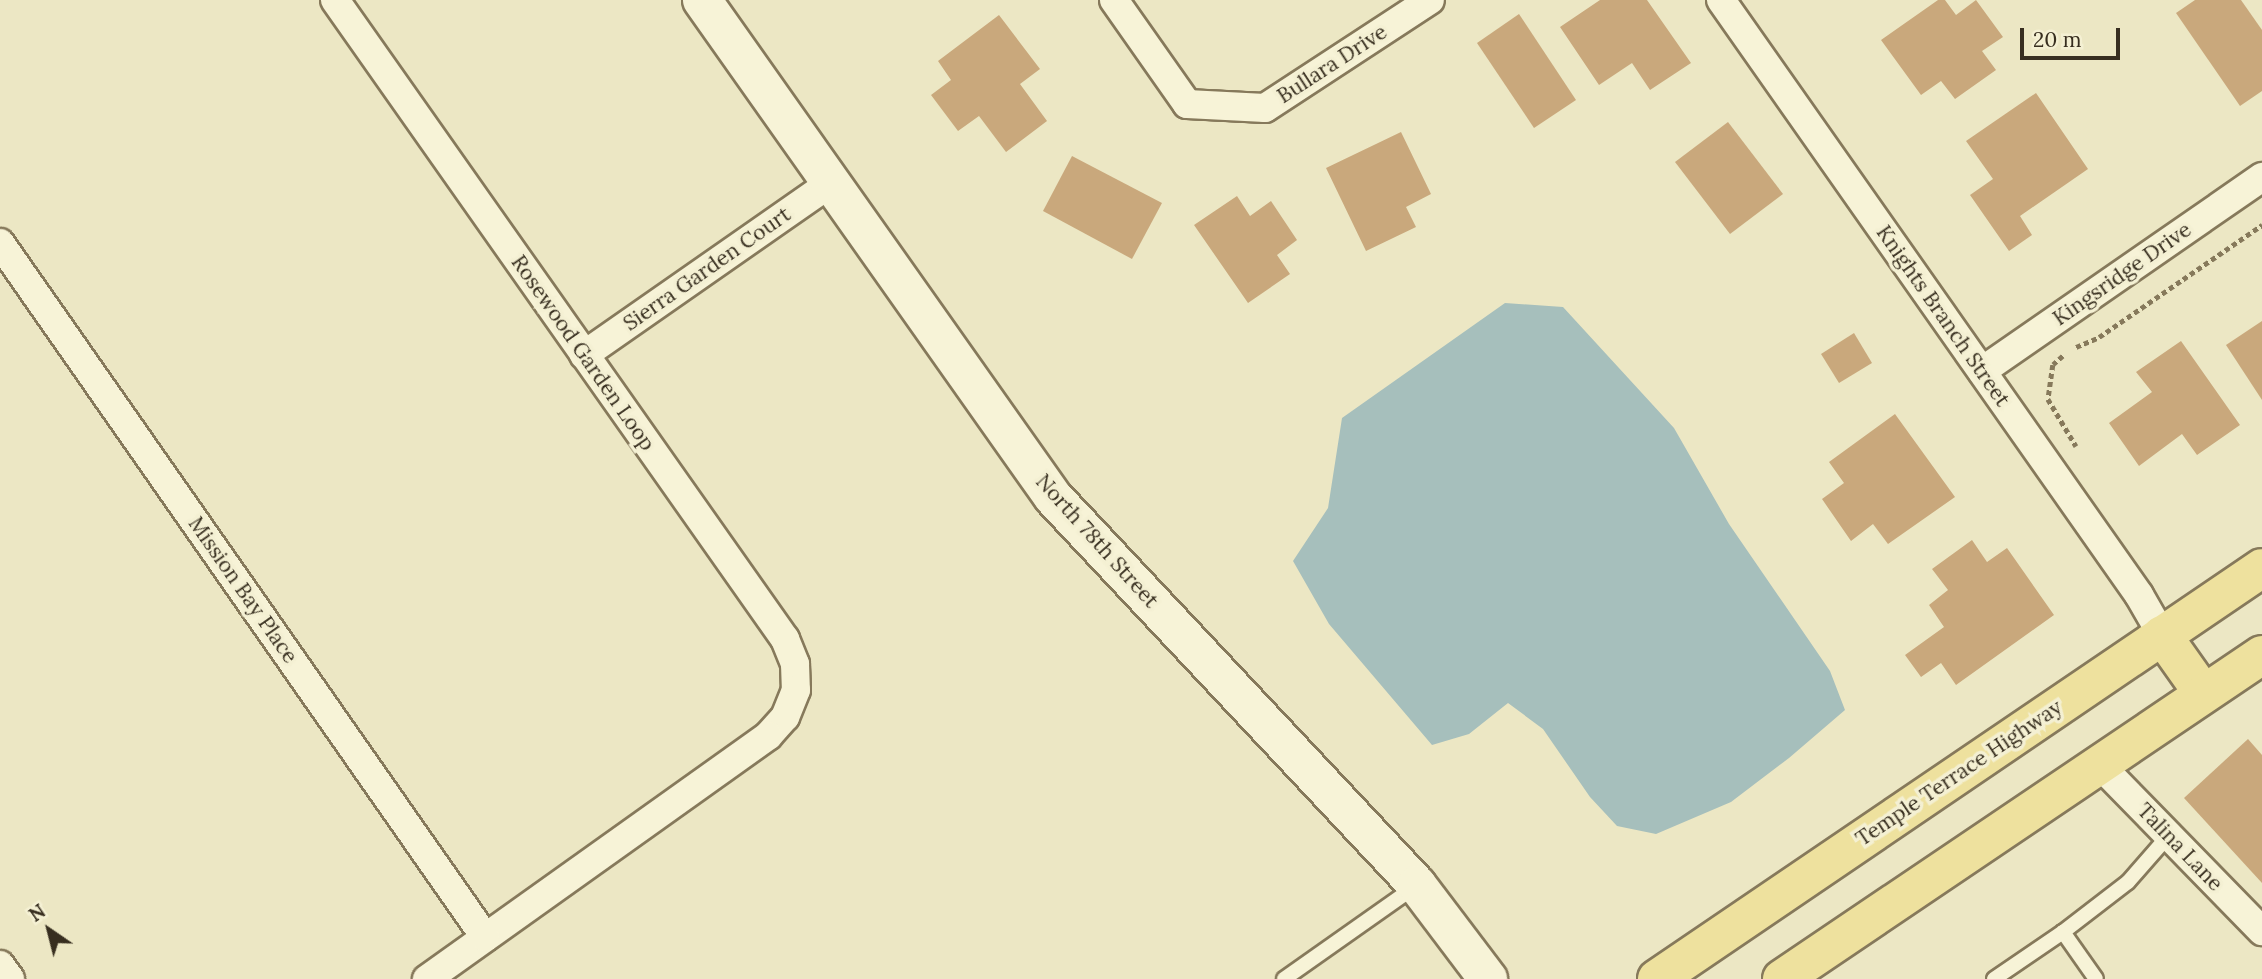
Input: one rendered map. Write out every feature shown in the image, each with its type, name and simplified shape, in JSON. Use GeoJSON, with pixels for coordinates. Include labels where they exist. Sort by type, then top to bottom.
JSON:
{"type":"FeatureCollection","features":[{"type":"Feature","properties":{"kind":"main road","name":"Temple Terrace Highway"},"geometry":{"type":"LineString","coordinates":[[1657,979],[2262,568]]}},
{"type":"Feature","properties":{"kind":"main road"},"geometry":{"type":"LineString","coordinates":[[2162,635],[2203,693]]}},
{"type":"Feature","properties":{"kind":"main road"},"geometry":{"type":"LineString","coordinates":[[1782,979],[2262,655]]}},
{"type":"Feature","properties":{"kind":"street","name":"Rosewood Garden Loop"},"geometry":{"type":"LineString","coordinates":[[335,0],[785,639],[795,664],[796,690],[785,716],[768,736],[485,937]]}},
{"type":"Feature","properties":{"kind":"street","name":"North 78th Street"},"geometry":{"type":"LineString","coordinates":[[702,0],[1053,497],[1417,886],[1488,979]]}},
{"type":"Feature","properties":{"kind":"street","name":"Bullara Drive"},"geometry":{"type":"LineString","coordinates":[[1114,0],[1187,104],[1265,108],[1430,0]]}},
{"type":"Feature","properties":{"kind":"street","name":"Knights Branch Street"},"geometry":{"type":"LineString","coordinates":[[1721,0],[2139,595],[2162,635]]}},
{"type":"Feature","properties":{"kind":"street","name":"Kingsridge Drive"},"geometry":{"type":"LineString","coordinates":[[1982,371],[2262,177]]}},
{"type":"Feature","properties":{"kind":"street","name":"Sierra Garden Court"},"geometry":{"type":"LineString","coordinates":[[584,355],[831,183]]}},
{"type":"Feature","properties":{"kind":"street","name":"Mission Bay Place"},"geometry":{"type":"LineString","coordinates":[[0,243],[485,937]]}},
{"type":"Feature","properties":{"kind":"street","name":"Talina Lane"},"geometry":{"type":"LineString","coordinates":[[2098,764],[2262,931]]}},
{"type":"Feature","properties":{"kind":"street"},"geometry":{"type":"LineString","coordinates":[[427,979],[485,937]]}},
{"type":"Feature","properties":{"kind":"street"},"geometry":{"type":"LineString","coordinates":[[0,965],[10,979]]}},
{"type":"Feature","properties":{"kind":"lane"},"geometry":{"type":"LineString","coordinates":[[1994,979],[2063,932],[2128,882],[2169,835]]}},
{"type":"Feature","properties":{"kind":"lane"},"geometry":{"type":"LineString","coordinates":[[1284,979],[1417,886]]}},
{"type":"Feature","properties":{"kind":"lane"},"geometry":{"type":"LineString","coordinates":[[2063,932],[2096,979]]}},
{"type":"Feature","properties":{"kind":"path"},"geometry":{"type":"LineString","coordinates":[[2080,452],[2048,399],[2053,365],[2071,349],[2099,337],[2262,225]]}},
{"type":"Feature","properties":{"kind":"water"},"geometry":{"type":"Polygon","coordinates":[[[1505,303],[1563,307],[1674,428],[1729,524],[1830,671],[1845,710],[1789,758],[1731,802],[1656,834],[1617,826],[1590,797],[1543,729],[1508,703],[1469,734],[1432,745],[1329,624],[1293,561],[1328,508],[1342,418],[1505,303]]]}},
{"type":"Feature","properties":{"kind":"building"},"geometry":{"type":"Polygon","coordinates":[[[1600,0],[1647,0],[1691,63],[1650,90],[1632,63],[1599,85],[1560,27],[1600,0]]]}},
{"type":"Feature","properties":{"kind":"building"},"geometry":{"type":"Polygon","coordinates":[[[1938,0],[1945,0],[1956,15],[1976,0],[2003,37],[1982,51],[1996,70],[1955,99],[1941,81],[1921,95],[1881,40],[1938,0]]]}},
{"type":"Feature","properties":{"kind":"building"},"geometry":{"type":"Polygon","coordinates":[[[2195,0],[2241,0],[2262,30],[2262,91],[2240,106],[2176,13],[2195,0]]]}},
{"type":"Feature","properties":{"kind":"building"},"geometry":{"type":"Polygon","coordinates":[[[1519,14],[1576,100],[1534,128],[1477,43],[1519,14]]]}},
{"type":"Feature","properties":{"kind":"building"},"geometry":{"type":"Polygon","coordinates":[[[999,15],[1040,69],[1020,84],[1047,121],[1006,152],[979,116],[958,131],[931,95],[951,80],[938,61],[999,15]]]}},
{"type":"Feature","properties":{"kind":"building"},"geometry":{"type":"Polygon","coordinates":[[[2036,93],[2088,169],[2020,216],[2032,235],[2009,251],[1970,195],[1993,179],[1966,141],[2036,93]]]}},
{"type":"Feature","properties":{"kind":"building"},"geometry":{"type":"Polygon","coordinates":[[[1728,122],[1783,194],[1730,234],[1675,162],[1728,122]]]}},
{"type":"Feature","properties":{"kind":"building"},"geometry":{"type":"Polygon","coordinates":[[[1401,132],[1431,194],[1406,207],[1416,227],[1366,251],[1326,168],[1401,132]]]}},
{"type":"Feature","properties":{"kind":"building"},"geometry":{"type":"Polygon","coordinates":[[[1072,156],[1162,203],[1132,259],[1043,211],[1072,156]]]}},
{"type":"Feature","properties":{"kind":"building"},"geometry":{"type":"Polygon","coordinates":[[[1237,196],[1250,216],[1271,201],[1297,240],[1277,255],[1290,274],[1248,303],[1194,225],[1237,196]]]}},
{"type":"Feature","properties":{"kind":"building"},"geometry":{"type":"Polygon","coordinates":[[[2262,321],[2262,400],[2226,345],[2262,321]]]}},
{"type":"Feature","properties":{"kind":"building"},"geometry":{"type":"Polygon","coordinates":[[[1854,333],[1872,363],[1839,383],[1821,354],[1854,333]]]}},
{"type":"Feature","properties":{"kind":"building"},"geometry":{"type":"Polygon","coordinates":[[[2181,341],[2240,425],[2197,455],[2182,434],[2139,466],[2109,423],[2152,392],[2136,372],[2181,341]]]}},
{"type":"Feature","properties":{"kind":"building"},"geometry":{"type":"Polygon","coordinates":[[[1895,414],[1955,497],[1888,544],[1873,524],[1851,541],[1822,499],[1844,483],[1829,462],[1895,414]]]}},
{"type":"Feature","properties":{"kind":"building"},"geometry":{"type":"Polygon","coordinates":[[[1972,540],[1987,562],[2007,548],[2054,615],[1956,685],[1941,663],[1921,677],[1905,655],[1944,627],[1929,605],[1948,590],[1932,569],[1972,540]]]}},
{"type":"Feature","properties":{"kind":"building"},"geometry":{"type":"Polygon","coordinates":[[[2248,739],[2262,755],[2262,883],[2184,798],[2248,739]]]}}]}
